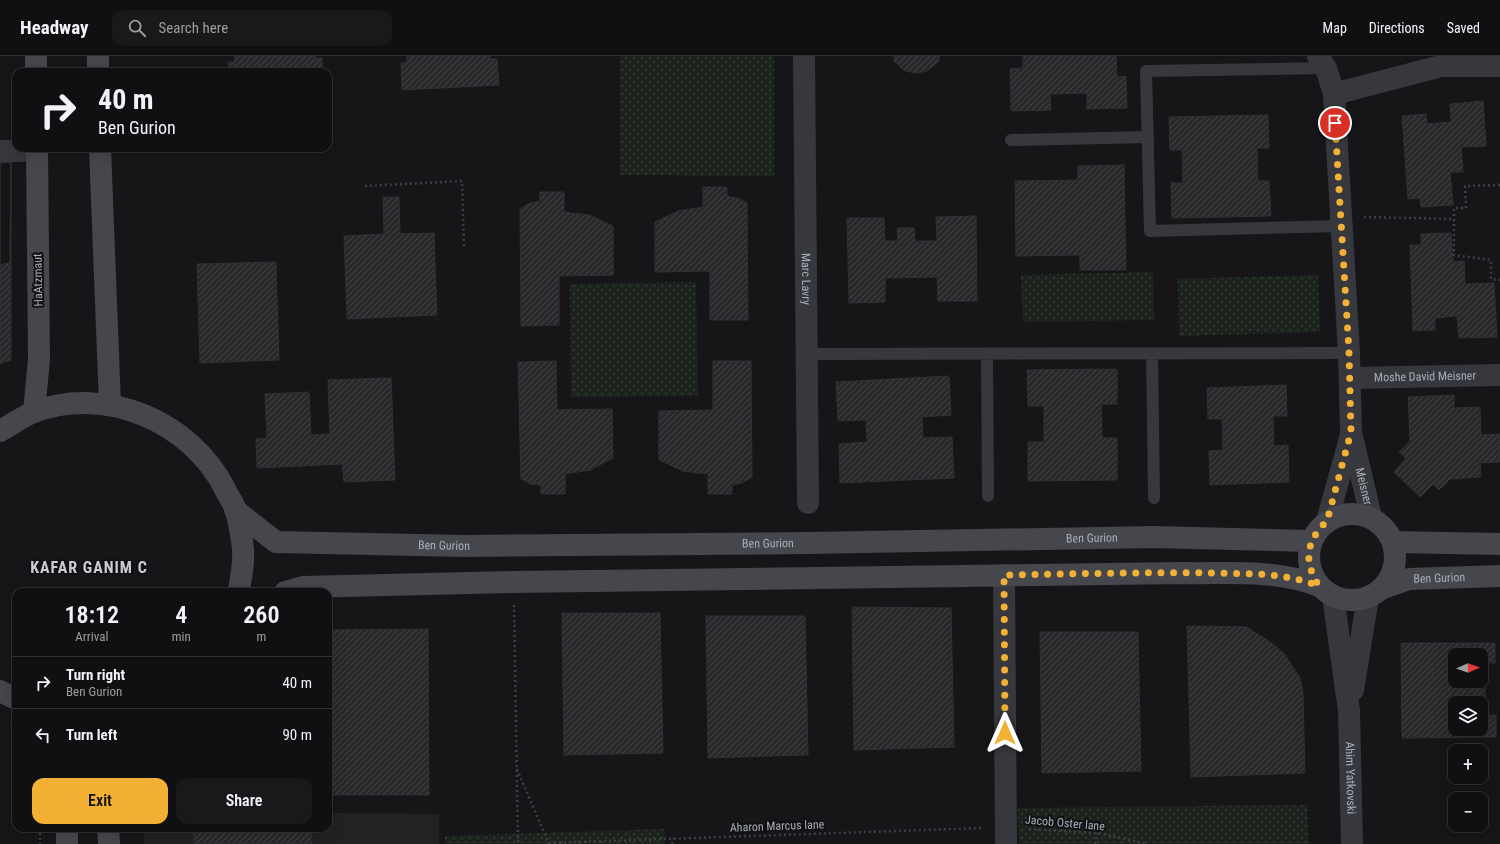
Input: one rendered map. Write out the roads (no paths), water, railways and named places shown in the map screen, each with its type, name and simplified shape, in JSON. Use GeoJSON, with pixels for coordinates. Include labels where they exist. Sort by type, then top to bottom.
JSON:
{"type":"FeatureCollection","features":[{"type":"Feature","properties":{"kind":"street"},"geometry":{"type":"LineString","coordinates":[[36,56],[36,68]]}},
{"type":"Feature","properties":{"kind":"street"},"geometry":{"type":"LineString","coordinates":[[98,56],[98,68]]}},
{"type":"Feature","properties":{"kind":"street","name":"Marc Lavry"},"geometry":{"type":"LineString","coordinates":[[804,56],[808,503]]}},
{"type":"Feature","properties":{"kind":"street","name":"Meisner"},"geometry":{"type":"LineString","coordinates":[[1322,62],[1334,94],[1349,352],[1351,432],[1371,518]]}},
{"type":"Feature","properties":{"kind":"street"},"geometry":{"type":"LineString","coordinates":[[1334,94],[1441,66],[1500,66]]}},
{"type":"Feature","properties":{"kind":"street","name":"HaAtzmaut"},"geometry":{"type":"LineString","coordinates":[[19,152],[39,359],[34,412]]}},
{"type":"Feature","properties":{"kind":"street"},"geometry":{"type":"LineString","coordinates":[[100,152],[110,405]]}},
{"type":"Feature","properties":{"kind":"street","name":"Moshe David Meisner"},"geometry":{"type":"LineString","coordinates":[[1350,378],[1500,376]]}},
{"type":"Feature","properties":{"kind":"street"},"geometry":{"type":"LineString","coordinates":[[0,431],[34,412],[59,406],[85,403],[110,405],[151,417],[187,440],[216,472],[235,510],[244,557],[240,588]]}},
{"type":"Feature","properties":{"kind":"street","name":"Meisner"},"geometry":{"type":"LineString","coordinates":[[1327,521],[1351,432]]}},
{"type":"Feature","properties":{"kind":"street","name":"Ben Gurion"},"geometry":{"type":"LineString","coordinates":[[235,510],[276,542],[464,546],[808,543],[1154,536],[1311,541]]}},
{"type":"Feature","properties":{"kind":"street"},"geometry":{"type":"LineString","coordinates":[[299,588],[514,582],[1184,573],[1280,575],[1300,579],[1326,591],[1348,600],[1375,593],[1390,578],[1395,564],[1393,542],[1388,532],[1371,518],[1360,514],[1348,513],[1338,516],[1327,521],[1318,530],[1311,541],[1308,553],[1309,565],[1313,576],[1326,591]]}},
{"type":"Feature","properties":{"kind":"street"},"geometry":{"type":"LineString","coordinates":[[1393,542],[1500,544]]}},
{"type":"Feature","properties":{"kind":"street"},"geometry":{"type":"LineString","coordinates":[[1004,575],[1005,836]]}},
{"type":"Feature","properties":{"kind":"street","name":"Ben Gurion"},"geometry":{"type":"LineString","coordinates":[[1375,593],[1409,579],[1500,576]]}},
{"type":"Feature","properties":{"kind":"street","name":"Ahim Yatkovski"},"geometry":{"type":"LineString","coordinates":[[1326,591],[1349,711],[1352,844]]}},
{"type":"Feature","properties":{"kind":"street","name":"Ahim Yatkovski"},"geometry":{"type":"LineString","coordinates":[[1349,711],[1375,593]]}},
{"type":"Feature","properties":{"kind":"street"},"geometry":{"type":"LineString","coordinates":[[0,691],[12,697]]}},
{"type":"Feature","properties":{"kind":"street"},"geometry":{"type":"LineString","coordinates":[[67,832],[67,844]]}},
{"type":"Feature","properties":{"kind":"street"},"geometry":{"type":"LineString","coordinates":[[108,832],[109,844]]}},
{"type":"Feature","properties":{"kind":"lane"},"geometry":{"type":"LineString","coordinates":[[1322,62],[1146,71],[1150,231],[1341,226]]}},
{"type":"Feature","properties":{"kind":"lane"},"geometry":{"type":"LineString","coordinates":[[1011,140],[1148,137]]}},
{"type":"Feature","properties":{"kind":"lane"},"geometry":{"type":"LineString","coordinates":[[807,354],[1349,352]]}},
{"type":"Feature","properties":{"kind":"lane"},"geometry":{"type":"LineString","coordinates":[[1152,353],[1154,498]]}},
{"type":"Feature","properties":{"kind":"lane"},"geometry":{"type":"LineString","coordinates":[[987,354],[988,496]]}},
{"type":"Feature","properties":{"kind":"district","name":"KAFAR GANIM C"},"geometry":{"type":"Point","coordinates":[89,567]}}]}
